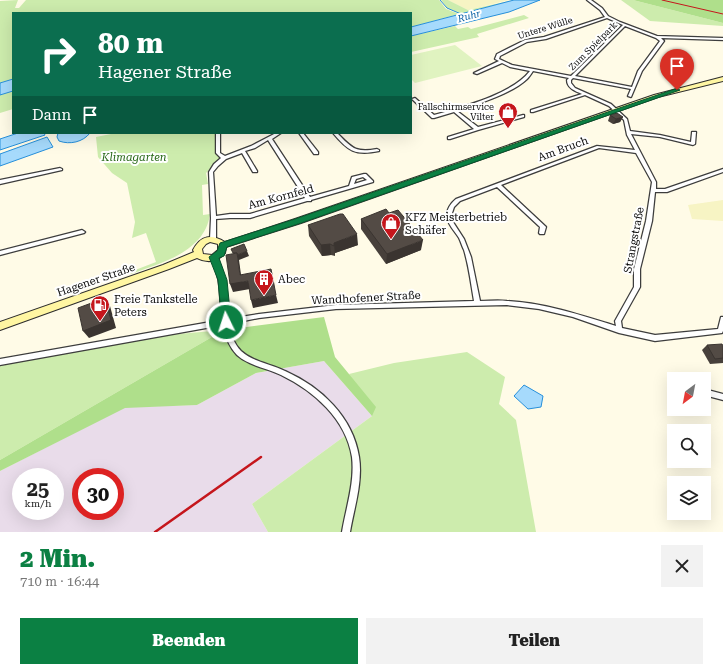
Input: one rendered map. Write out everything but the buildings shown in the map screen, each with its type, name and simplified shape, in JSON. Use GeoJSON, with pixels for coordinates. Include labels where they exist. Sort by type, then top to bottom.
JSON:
{"type":"FeatureCollection","features":[{"type":"Feature","properties":{"kind":"main road"},"geometry":{"type":"LineString","coordinates":[[223,245],[298,221],[665,93],[723,79]]}},
{"type":"Feature","properties":{"kind":"main road"},"geometry":{"type":"LineString","coordinates":[[213,239],[220,241],[223,245],[220,253],[214,257],[206,258],[198,254],[198,246],[202,242],[213,239]]}},
{"type":"Feature","properties":{"kind":"main road","name":"Hagener Straße"},"geometry":{"type":"LineString","coordinates":[[0,326],[166,267],[198,254]]}},
{"type":"Feature","properties":{"kind":"street"},"geometry":{"type":"LineString","coordinates":[[589,0],[601,9],[607,17],[624,26],[657,37],[723,39]]}},
{"type":"Feature","properties":{"kind":"street","name":"Untere Wülle"},"geometry":{"type":"LineString","coordinates":[[501,62],[497,59],[498,55],[526,41],[545,38],[607,17]]}},
{"type":"Feature","properties":{"kind":"street","name":"Zum Spielpark"},"geometry":{"type":"LineString","coordinates":[[572,77],[624,26]]}},
{"type":"Feature","properties":{"kind":"street"},"geometry":{"type":"LineString","coordinates":[[630,96],[632,88],[645,63],[662,42],[657,37]]}},
{"type":"Feature","properties":{"kind":"street"},"geometry":{"type":"LineString","coordinates":[[476,73],[501,62],[532,70],[632,88]]}},
{"type":"Feature","properties":{"kind":"street"},"geometry":{"type":"LineString","coordinates":[[414,99],[433,116],[493,97],[527,78],[532,70]]}},
{"type":"Feature","properties":{"kind":"street"},"geometry":{"type":"LineString","coordinates":[[572,77],[569,80],[570,86],[610,105],[616,111]]}},
{"type":"Feature","properties":{"kind":"street"},"geometry":{"type":"LineString","coordinates":[[532,111],[585,94]]}},
{"type":"Feature","properties":{"kind":"street"},"geometry":{"type":"LineString","coordinates":[[454,110],[477,129]]}},
{"type":"Feature","properties":{"kind":"street","name":"Strangstraße"},"geometry":{"type":"LineString","coordinates":[[616,111],[626,120],[629,132],[638,152],[654,182],[650,221],[637,270],[637,286],[618,321],[619,330]]}},
{"type":"Feature","properties":{"kind":"street"},"geometry":{"type":"LineString","coordinates":[[450,138],[523,116]]}},
{"type":"Feature","properties":{"kind":"street"},"geometry":{"type":"LineString","coordinates":[[629,132],[660,136],[693,144],[694,133]]}},
{"type":"Feature","properties":{"kind":"street"},"geometry":{"type":"LineString","coordinates":[[218,134],[218,153],[224,158]]}},
{"type":"Feature","properties":{"kind":"street"},"geometry":{"type":"LineString","coordinates":[[213,239],[214,218],[211,172],[224,158],[243,151],[277,134]]}},
{"type":"Feature","properties":{"kind":"street"},"geometry":{"type":"LineString","coordinates":[[302,134],[316,153]]}},
{"type":"Feature","properties":{"kind":"street"},"geometry":{"type":"LineString","coordinates":[[336,134],[350,149],[364,153],[377,150]]}},
{"type":"Feature","properties":{"kind":"street"},"geometry":{"type":"LineString","coordinates":[[269,138],[309,200]]}},
{"type":"Feature","properties":{"kind":"street","name":"Am Bruch"},"geometry":{"type":"LineString","coordinates":[[477,303],[471,268],[463,242],[450,220],[448,213],[453,204],[458,200],[599,146],[638,152]]}},
{"type":"Feature","properties":{"kind":"street"},"geometry":{"type":"LineString","coordinates":[[243,151],[255,171]]}},
{"type":"Feature","properties":{"kind":"street"},"geometry":{"type":"LineString","coordinates":[[0,182],[60,169]]}},
{"type":"Feature","properties":{"kind":"street"},"geometry":{"type":"LineString","coordinates":[[653,190],[665,191],[723,170]]}},
{"type":"Feature","properties":{"kind":"street"},"geometry":{"type":"LineString","coordinates":[[498,185],[543,227],[542,232]]}},
{"type":"Feature","properties":{"kind":"street","name":"Am Kornfeld"},"geometry":{"type":"LineString","coordinates":[[214,218],[250,216],[351,187]]}},
{"type":"Feature","properties":{"kind":"street"},"geometry":{"type":"LineString","coordinates":[[0,253],[82,232]]}},
{"type":"Feature","properties":{"kind":"street"},"geometry":{"type":"LineString","coordinates":[[214,257],[218,263],[223,280],[226,322],[229,336],[235,348],[244,357],[284,374],[308,387],[332,408],[347,426],[355,449],[356,475],[346,532]]}},
{"type":"Feature","properties":{"kind":"street","name":"Wandhofener Straße"},"geometry":{"type":"LineString","coordinates":[[0,362],[259,316],[336,307],[508,303],[538,307],[573,315],[619,330],[655,338],[722,333],[723,319]]}},
{"type":"Feature","properties":{"kind":"street"},"geometry":{"type":"LineString","coordinates":[[711,394],[723,397]]}},
{"type":"Feature","properties":{"kind":"shaded area"},"geometry":{"type":"Polygon","coordinates":[[[448,0],[509,0],[468,10],[448,0]]]}},
{"type":"Feature","properties":{"kind":"shaded area"},"geometry":{"type":"Polygon","coordinates":[[[723,200],[723,221],[692,219],[688,205],[723,200]]]}},
{"type":"Feature","properties":{"kind":"shaded area"},"geometry":{"type":"Polygon","coordinates":[[[324,361],[372,416],[252,504],[268,532],[0,532],[0,471],[125,407],[197,405],[256,373],[324,361]]]}},
{"type":"Feature","properties":{"kind":"green space"},"geometry":{"type":"Polygon","coordinates":[[[18,0],[15,8],[19,8],[26,0],[439,0],[446,9],[459,14],[412,27],[412,12],[12,12],[12,79],[0,83],[0,1],[18,0]]]}},
{"type":"Feature","properties":{"kind":"green space"},"geometry":{"type":"Polygon","coordinates":[[[441,0],[448,0],[468,10],[514,0],[461,14],[447,8],[441,0]]]}},
{"type":"Feature","properties":{"kind":"green space"},"geometry":{"type":"Polygon","coordinates":[[[621,0],[633,0],[723,23],[723,26],[650,21],[621,0]]]}},
{"type":"Feature","properties":{"kind":"green space"},"geometry":{"type":"Polygon","coordinates":[[[633,0],[723,0],[723,23],[633,0]]]}},
{"type":"Feature","properties":{"kind":"green space"},"geometry":{"type":"Polygon","coordinates":[[[524,15],[529,18],[477,34],[479,37],[412,52],[412,36],[455,26],[458,29],[468,27],[471,29],[524,15]]]}},
{"type":"Feature","properties":{"kind":"green space"},"geometry":{"type":"Polygon","coordinates":[[[455,45],[482,66],[415,83],[412,80],[412,55],[455,45]]]}},
{"type":"Feature","properties":{"kind":"green space"},"geometry":{"type":"Polygon","coordinates":[[[12,91],[12,109],[0,113],[0,95],[12,91]]]}},
{"type":"Feature","properties":{"kind":"green space","name":"Klimagarten"},"geometry":{"type":"Polygon","coordinates":[[[111,134],[216,134],[217,153],[220,156],[220,159],[206,173],[208,184],[202,185],[203,215],[210,214],[206,227],[200,238],[191,247],[168,260],[131,274],[130,272],[156,262],[146,233],[132,238],[135,222],[127,183],[112,173],[98,157],[96,137],[111,134]]]}},
{"type":"Feature","properties":{"kind":"green space"},"geometry":{"type":"Polygon","coordinates":[[[324,317],[335,357],[376,407],[372,416],[324,361],[256,373],[197,405],[125,408],[0,471],[0,460],[224,330],[324,317]]]}},
{"type":"Feature","properties":{"kind":"green space"},"geometry":{"type":"Polygon","coordinates":[[[224,330],[0,460],[0,366],[144,337],[224,330]]]}},
{"type":"Feature","properties":{"kind":"green space"},"geometry":{"type":"Polygon","coordinates":[[[467,352],[505,377],[499,404],[516,420],[536,532],[268,532],[252,504],[372,416],[349,374],[394,363],[467,352]]]}},
{"type":"Feature","properties":{"kind":"water","name":"Ruhr"},"geometry":{"type":"Polygon","coordinates":[[[514,0],[540,0],[509,12],[412,36],[412,27],[514,0]]]}},
{"type":"Feature","properties":{"kind":"water"},"geometry":{"type":"Polygon","coordinates":[[[12,79],[12,91],[0,95],[0,83],[12,79]]]}},
{"type":"Feature","properties":{"kind":"water"},"geometry":{"type":"Polygon","coordinates":[[[15,134],[45,135],[0,150],[0,139],[15,134]]]}},
{"type":"Feature","properties":{"kind":"water"},"geometry":{"type":"Polygon","coordinates":[[[58,134],[89,134],[84,139],[72,143],[59,141],[57,137],[58,134]]]}},
{"type":"Feature","properties":{"kind":"water"},"geometry":{"type":"Polygon","coordinates":[[[47,137],[53,147],[0,166],[0,154],[47,137]]]}},
{"type":"Feature","properties":{"kind":"water"},"geometry":{"type":"Polygon","coordinates":[[[524,385],[543,396],[541,407],[528,409],[514,396],[524,385]]]}},
{"type":"Feature","properties":{"kind":"waterway","name":"Ruhr"},"geometry":{"type":"LineString","coordinates":[[440,0],[447,8],[461,14]]}},
{"type":"Feature","properties":{"kind":"railway"},"geometry":{"type":"LineString","coordinates":[[662,0],[723,14]]}},
{"type":"Feature","properties":{"kind":"railway"},"geometry":{"type":"LineString","coordinates":[[155,532],[261,457]]}},
{"type":"Feature","properties":{"kind":"place","name":"Fallschirmservice Vilter"},"geometry":{"type":"Point","coordinates":[508,129]}},
{"type":"Feature","properties":{"kind":"place","name":"KFZ Meisterbetrieb Schäfer"},"geometry":{"type":"Point","coordinates":[391,240]}},
{"type":"Feature","properties":{"kind":"place","name":"Abec"},"geometry":{"type":"Point","coordinates":[264,296]}},
{"type":"Feature","properties":{"kind":"place","name":"Freie Tankstelle Peters"},"geometry":{"type":"Point","coordinates":[100,322]}},
{"type":"Feature","properties":{"kind":"route"},"geometry":{"type":"LineString","coordinates":[[226,322],[223,280],[218,263],[214,257],[222,251],[224,248],[223,245],[298,221],[677,90]]}}]}
